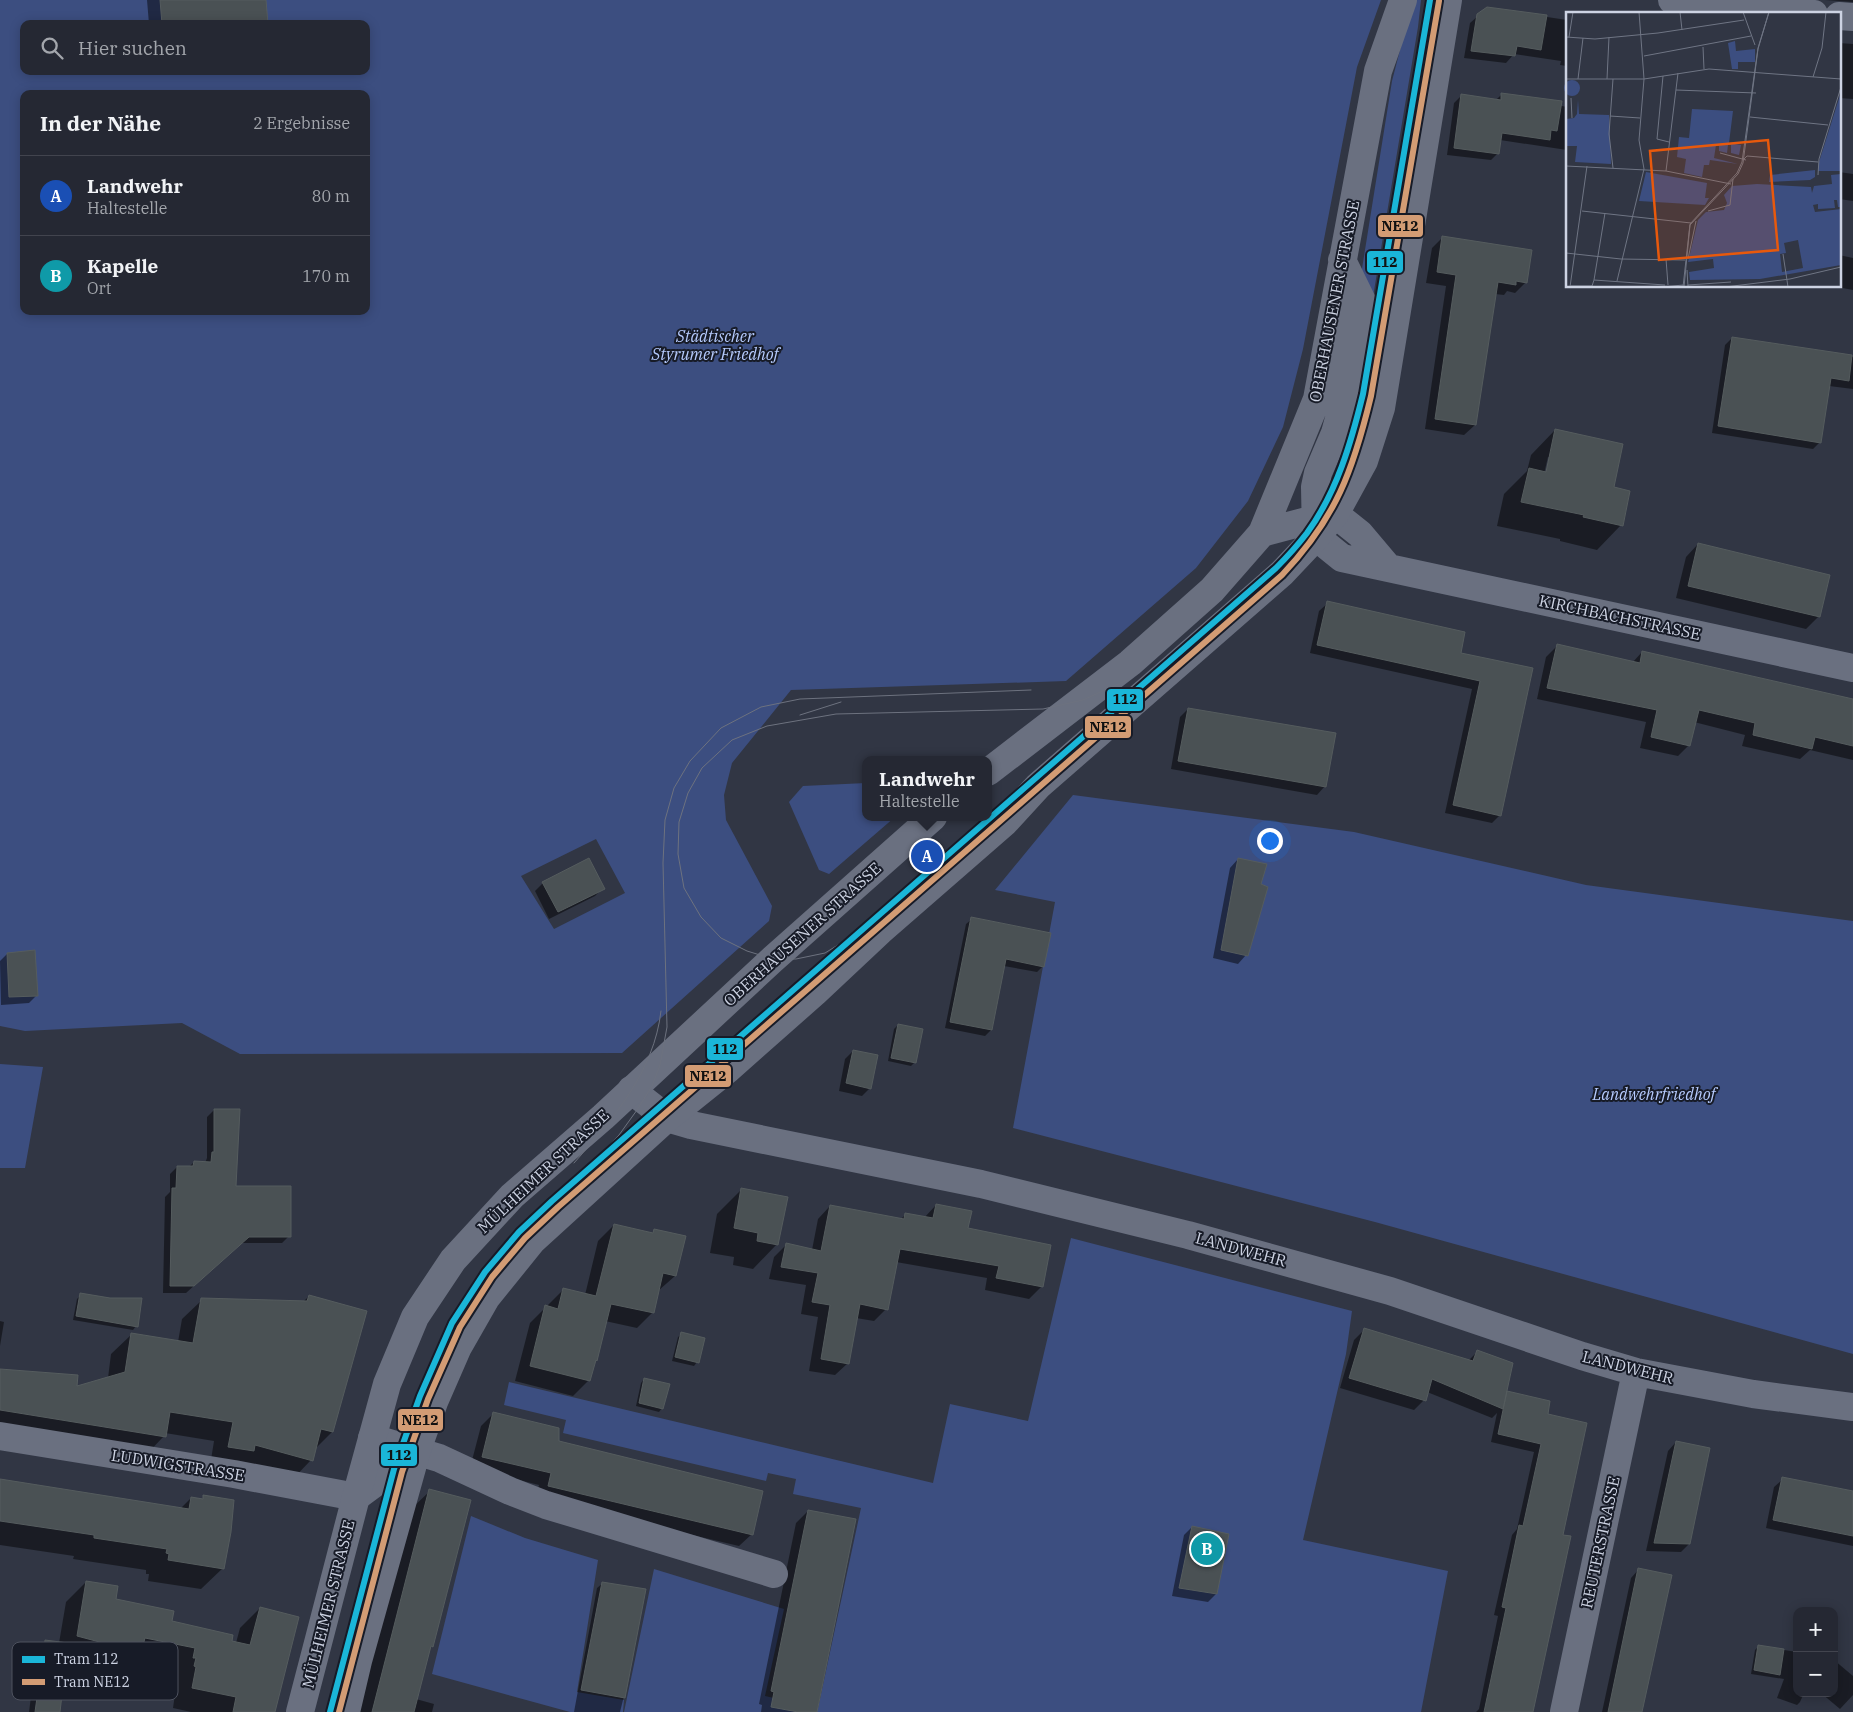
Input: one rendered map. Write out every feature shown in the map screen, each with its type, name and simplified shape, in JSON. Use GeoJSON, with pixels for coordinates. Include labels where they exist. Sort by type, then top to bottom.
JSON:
{"type":"FeatureCollection","features":[{"type":"Feature","properties":{"kind":"main road","name":"OBERHAUSENER STRASSE"},"geometry":{"type":"LineString","coordinates":[[992,769],[1130,663],[1212,590],[1262,533],[1317,399],[1378,71],[1403,0]]}},
{"type":"Feature","properties":{"kind":"main road"},"geometry":{"type":"LineString","coordinates":[[346,1712],[358,1661],[417,1450],[434,1402],[458,1348],[486,1298],[532,1241],[667,1118],[728,1069],[880,931],[1004,823],[1038,786],[1282,573],[1322,523],[1364,461],[1381,408],[1448,0]]}},
{"type":"Feature","properties":{"kind":"main road"},"geometry":{"type":"LineString","coordinates":[[1672,0],[1742,4],[1800,12]]}},
{"type":"Feature","properties":{"kind":"main road"},"geometry":{"type":"LineString","coordinates":[[1840,16],[1853,17]]}},
{"type":"Feature","properties":{"kind":"main road"},"geometry":{"type":"LineString","coordinates":[[1322,523],[1315,487],[1318,473],[1335,433],[1345,398],[1363,303],[1342,260]]}},
{"type":"Feature","properties":{"kind":"main road"},"geometry":{"type":"LineString","coordinates":[[1262,533],[1322,523]]}},
{"type":"Feature","properties":{"kind":"main road","name":"KIRCHBACHSTRASSE"},"geometry":{"type":"LineString","coordinates":[[1322,523],[1342,558],[1387,566],[1853,668]]}},
{"type":"Feature","properties":{"kind":"main road","name":"OBERHAUSENER STRASSE"},"geometry":{"type":"LineString","coordinates":[[672,1054],[773,959],[929,821]]}},
{"type":"Feature","properties":{"kind":"main road","name":"MÜLHEIMER STRASSE"},"geometry":{"type":"LineString","coordinates":[[300,1712],[387,1384],[415,1318],[453,1260],[512,1196],[672,1054]]}},
{"type":"Feature","properties":{"kind":"main road","name":"LANDWEHR"},"geometry":{"type":"LineString","coordinates":[[631,1090],[667,1118],[691,1125],[981,1184],[1188,1235],[1390,1291],[1582,1356],[1636,1372],[1753,1394],[1853,1407]]}},
{"type":"Feature","properties":{"kind":"main road","name":"REUTERSTRASSE"},"geometry":{"type":"LineString","coordinates":[[1564,1712],[1636,1372]]}},
{"type":"Feature","properties":{"kind":"main road","name":"LUDWIGSTRASSE"},"geometry":{"type":"LineString","coordinates":[[0,1436],[234,1474],[356,1497]]}},
{"type":"Feature","properties":{"kind":"main road"},"geometry":{"type":"LineString","coordinates":[[372,1438],[417,1450],[456,1465],[510,1492],[546,1505],[774,1574]]}},
{"type":"Feature","properties":{"kind":"main road"},"geometry":{"type":"LineString","coordinates":[[356,1497],[417,1450]]}},
{"type":"Feature","properties":{"kind":"green space","name":"Städtischer Styrumer Friedhof"},"geometry":{"type":"Polygon","coordinates":[[[0,0],[1381,0],[1357,67],[1303,349],[1283,427],[1248,501],[1196,568],[1066,681],[791,690],[732,763],[724,795],[726,820],[772,906],[769,921],[622,1053],[240,1054],[182,1023],[25,1031],[0,1026],[0,0]],[[596,839],[521,876],[554,929],[625,893],[596,839]]]}},
{"type":"Feature","properties":{"kind":"green space"},"geometry":{"type":"Polygon","coordinates":[[[1413,0],[1421,0],[1418,27],[1371,309],[1361,275],[1392,81],[1413,0]]]}},
{"type":"Feature","properties":{"kind":"green space"},"geometry":{"type":"Polygon","coordinates":[[[862,783],[862,821],[890,821],[829,874],[819,870],[789,802],[803,786],[862,783]]]}},
{"type":"Feature","properties":{"kind":"green space","name":"Landwehrfriedhof"},"geometry":{"type":"Polygon","coordinates":[[[1073,795],[1354,832],[1586,885],[1853,921],[1853,1354],[1375,1222],[1013,1128],[1055,902],[995,890],[1073,795]]]}},
{"type":"Feature","properties":{"kind":"green space"},"geometry":{"type":"Polygon","coordinates":[[[0,1064],[43,1067],[25,1168],[0,1168],[0,1064]]]}},
{"type":"Feature","properties":{"kind":"green space"},"geometry":{"type":"Polygon","coordinates":[[[1071,1238],[1352,1311],[1346,1354],[1303,1540],[1448,1571],[1421,1712],[624,1712],[654,1569],[784,1609],[765,1696],[818,1708],[861,1508],[793,1494],[796,1479],[768,1473],[766,1481],[563,1433],[566,1420],[504,1405],[509,1382],[933,1483],[950,1404],[1028,1421],[1071,1238]]]}},
{"type":"Feature","properties":{"kind":"green space"},"geometry":{"type":"Polygon","coordinates":[[[471,1516],[525,1538],[598,1560],[577,1692],[624,1700],[623,1712],[570,1712],[432,1674],[471,1516]]]}},
{"type":"Feature","properties":{"kind":"building"},"geometry":{"type":"Polygon","coordinates":[[[160,0],[266,0],[268,20],[162,20],[160,0]]]}},
{"type":"Feature","properties":{"kind":"building"},"geometry":{"type":"Polygon","coordinates":[[[1487,7],[1547,15],[1541,50],[1517,46],[1515,56],[1471,51],[1477,14],[1487,7]]]}},
{"type":"Feature","properties":{"kind":"building"},"geometry":{"type":"Polygon","coordinates":[[[1501,93],[1562,101],[1557,131],[1551,130],[1550,140],[1502,133],[1499,154],[1454,148],[1461,94],[1501,100],[1501,93]]]}},
{"type":"Feature","properties":{"kind":"building"},"geometry":{"type":"Polygon","coordinates":[[[1442,236],[1532,250],[1527,283],[1516,281],[1516,285],[1498,282],[1476,425],[1435,419],[1456,275],[1437,272],[1442,236]]]}},
{"type":"Feature","properties":{"kind":"building"},"geometry":{"type":"Polygon","coordinates":[[[1732,337],[1852,355],[1849,381],[1831,378],[1821,443],[1718,426],[1732,337]]]}},
{"type":"Feature","properties":{"kind":"building"},"geometry":{"type":"Polygon","coordinates":[[[1555,429],[1623,444],[1614,487],[1630,491],[1623,526],[1583,517],[1584,515],[1521,502],[1529,468],[1546,472],[1555,429]]]}},
{"type":"Feature","properties":{"kind":"building"},"geometry":{"type":"Polygon","coordinates":[[[1698,543],[1830,575],[1820,617],[1688,586],[1698,543]]]}},
{"type":"Feature","properties":{"kind":"building"},"geometry":{"type":"Polygon","coordinates":[[[1327,601],[1465,632],[1461,653],[1533,668],[1501,816],[1453,805],[1480,681],[1317,645],[1327,601]]]}},
{"type":"Feature","properties":{"kind":"building"},"geometry":{"type":"Polygon","coordinates":[[[1557,644],[1640,663],[1642,651],[1853,699],[1853,746],[1815,737],[1812,749],[1753,735],[1755,723],[1699,710],[1690,746],[1651,737],[1657,710],[1547,688],[1557,644]]]}},
{"type":"Feature","properties":{"kind":"building"},"geometry":{"type":"Polygon","coordinates":[[[1188,708],[1336,733],[1326,787],[1178,761],[1188,708]]]}},
{"type":"Feature","properties":{"kind":"building"},"geometry":{"type":"Polygon","coordinates":[[[589,858],[605,889],[558,912],[542,882],[589,858]]]}},
{"type":"Feature","properties":{"kind":"building"},"geometry":{"type":"Polygon","coordinates":[[[1238,858],[1267,864],[1261,884],[1268,887],[1248,956],[1221,950],[1238,858]]]}},
{"type":"Feature","properties":{"kind":"building"},"geometry":{"type":"Polygon","coordinates":[[[971,917],[1051,933],[1044,967],[1006,959],[992,1030],[950,1022],[971,917]]]}},
{"type":"Feature","properties":{"kind":"building"},"geometry":{"type":"Polygon","coordinates":[[[35,950],[38,996],[9,997],[7,953],[35,950]]]}},
{"type":"Feature","properties":{"kind":"building"},"geometry":{"type":"Polygon","coordinates":[[[898,1024],[923,1029],[916,1063],[891,1058],[898,1024]]]}},
{"type":"Feature","properties":{"kind":"building"},"geometry":{"type":"Polygon","coordinates":[[[853,1050],[878,1055],[871,1089],[846,1083],[853,1050]]]}},
{"type":"Feature","properties":{"kind":"building"},"geometry":{"type":"Polygon","coordinates":[[[214,1109],[240,1109],[236,1186],[291,1186],[291,1237],[249,1237],[194,1286],[170,1286],[172,1188],[176,1188],[177,1166],[193,1166],[194,1161],[211,1162],[212,1152],[214,1152],[214,1109]]]}},
{"type":"Feature","properties":{"kind":"building"},"geometry":{"type":"Polygon","coordinates":[[[741,1188],[788,1197],[778,1245],[757,1241],[758,1233],[734,1228],[741,1188]]]}},
{"type":"Feature","properties":{"kind":"building"},"geometry":{"type":"Polygon","coordinates":[[[936,1204],[972,1211],[968,1228],[1051,1245],[1043,1287],[996,1278],[999,1266],[900,1249],[888,1310],[860,1304],[849,1364],[821,1359],[830,1305],[812,1302],[818,1273],[781,1267],[786,1243],[821,1251],[830,1205],[904,1219],[905,1213],[933,1218],[936,1204]]]}},
{"type":"Feature","properties":{"kind":"building"},"geometry":{"type":"Polygon","coordinates":[[[614,1224],[653,1233],[654,1229],[686,1236],[676,1276],[663,1273],[654,1313],[611,1304],[590,1381],[530,1366],[545,1305],[558,1309],[563,1288],[596,1296],[614,1224]]]}},
{"type":"Feature","properties":{"kind":"building"},"geometry":{"type":"Polygon","coordinates":[[[80,1293],[110,1298],[142,1298],[138,1327],[76,1316],[80,1293]]]}},
{"type":"Feature","properties":{"kind":"building"},"geometry":{"type":"Polygon","coordinates":[[[309,1295],[367,1311],[333,1432],[321,1429],[313,1461],[255,1445],[254,1451],[228,1447],[233,1422],[170,1412],[166,1437],[0,1410],[0,1369],[78,1375],[77,1386],[125,1372],[131,1333],[193,1343],[201,1298],[307,1301],[309,1295]]]}},
{"type":"Feature","properties":{"kind":"building"},"geometry":{"type":"Polygon","coordinates":[[[1364,1328],[1473,1361],[1477,1350],[1513,1363],[1503,1409],[1432,1379],[1426,1401],[1349,1378],[1364,1328]]]}},
{"type":"Feature","properties":{"kind":"building"},"geometry":{"type":"Polygon","coordinates":[[[681,1332],[705,1338],[699,1363],[675,1357],[681,1332]]]}},
{"type":"Feature","properties":{"kind":"building"},"geometry":{"type":"Polygon","coordinates":[[[644,1378],[670,1384],[663,1409],[639,1403],[644,1378]]]}},
{"type":"Feature","properties":{"kind":"building"},"geometry":{"type":"Polygon","coordinates":[[[1507,1391],[1550,1401],[1548,1414],[1587,1423],[1563,1535],[1571,1536],[1533,1712],[1484,1712],[1506,1608],[1502,1607],[1519,1525],[1523,1526],[1541,1444],[1498,1434],[1507,1391]]]}},
{"type":"Feature","properties":{"kind":"building"},"geometry":{"type":"Polygon","coordinates":[[[493,1412],[559,1428],[559,1441],[763,1491],[753,1535],[548,1486],[551,1473],[482,1457],[493,1412]]]}},
{"type":"Feature","properties":{"kind":"building"},"geometry":{"type":"Polygon","coordinates":[[[1676,1441],[1710,1448],[1690,1544],[1654,1543],[1676,1441]]]}},
{"type":"Feature","properties":{"kind":"building"},"geometry":{"type":"Polygon","coordinates":[[[1782,1477],[1853,1491],[1853,1536],[1773,1520],[1782,1477]]]}},
{"type":"Feature","properties":{"kind":"building"},"geometry":{"type":"Polygon","coordinates":[[[0,1479],[189,1509],[191,1497],[203,1499],[203,1495],[234,1500],[231,1532],[224,1569],[168,1560],[169,1554],[166,1553],[167,1549],[94,1538],[94,1535],[0,1521],[0,1479]]]}},
{"type":"Feature","properties":{"kind":"building"},"geometry":{"type":"Polygon","coordinates":[[[429,1489],[471,1500],[414,1712],[372,1712],[429,1489]]]}},
{"type":"Feature","properties":{"kind":"building"},"geometry":{"type":"Polygon","coordinates":[[[808,1510],[856,1519],[817,1712],[798,1712],[771,1707],[774,1692],[771,1691],[808,1510]]]}},
{"type":"Feature","properties":{"kind":"building"},"geometry":{"type":"Polygon","coordinates":[[[1192,1526],[1229,1534],[1217,1594],[1179,1588],[1192,1526]]]}},
{"type":"Feature","properties":{"kind":"building"},"geometry":{"type":"Polygon","coordinates":[[[1638,1568],[1672,1575],[1642,1712],[1608,1712],[1638,1568]]]}},
{"type":"Feature","properties":{"kind":"building"},"geometry":{"type":"Polygon","coordinates":[[[86,1581],[118,1586],[116,1599],[174,1611],[172,1621],[233,1635],[232,1641],[250,1645],[260,1607],[299,1617],[275,1712],[233,1712],[236,1697],[192,1688],[196,1667],[194,1666],[196,1658],[193,1658],[195,1648],[178,1645],[178,1642],[165,1642],[145,1638],[144,1642],[100,1642],[77,1636],[86,1581]]]}},
{"type":"Feature","properties":{"kind":"building"},"geometry":{"type":"Polygon","coordinates":[[[602,1582],[646,1589],[625,1698],[581,1690],[602,1582]]]}},
{"type":"Feature","properties":{"kind":"building"},"geometry":{"type":"Polygon","coordinates":[[[1758,1645],[1784,1649],[1780,1675],[1754,1670],[1758,1645]]]}},
{"type":"Feature","properties":{"kind":"building"},"geometry":{"type":"Polygon","coordinates":[[[37,1700],[61,1700],[60,1712],[35,1712],[37,1700]]]}},
{"type":"Feature","properties":{"kind":"tram line","name":"112"},"geometry":{"type":"LineString","coordinates":[[992,816],[1276,568],[1307,533],[1327,501],[1342,466],[1363,394],[1430,0]]}},
{"type":"Feature","properties":{"kind":"tram line","name":"NE12"},"geometry":{"type":"LineString","coordinates":[[339,1712],[402,1472],[428,1399],[460,1327],[492,1277],[525,1238],[558,1207],[1282,575],[1316,534],[1329,513],[1349,471],[1371,396],[1439,1]]}},
{"type":"Feature","properties":{"kind":"tram line"},"geometry":{"type":"LineString","coordinates":[[859,932],[825,953],[796,959],[773,959],[747,951],[721,938],[701,917],[684,888],[678,854],[679,822],[688,793],[702,768],[732,740],[767,726],[836,714],[1043,709],[1083,700],[1127,680]]}},
{"type":"Feature","properties":{"kind":"tram line"},"geometry":{"type":"LineString","coordinates":[[586,1171],[619,1135],[637,1110],[652,1086],[660,1065],[667,1027],[663,863],[665,820],[674,788],[690,761],[721,728],[761,707],[800,699],[1031,690]]}},
{"type":"Feature","properties":{"kind":"tram line"},"geometry":{"type":"LineString","coordinates":[[800,715],[841,702]]}},
{"type":"Feature","properties":{"kind":"tram line","name":"112"},"geometry":{"type":"LineString","coordinates":[[330,1712],[394,1469],[420,1396],[452,1323],[485,1272],[519,1232],[552,1201],[987,821]]}},
{"type":"Feature","properties":{"kind":"tram line"},"geometry":{"type":"LineString","coordinates":[[574,1163],[617,1112],[641,1074],[657,1033],[661,1011]]}},
{"type":"Feature","properties":{"kind":"place","name":"Landwehr"},"geometry":{"type":"Point","coordinates":[927,856]}},
{"type":"Feature","properties":{"kind":"place","name":"Kapelle"},"geometry":{"type":"Point","coordinates":[1207,1549]}}]}
